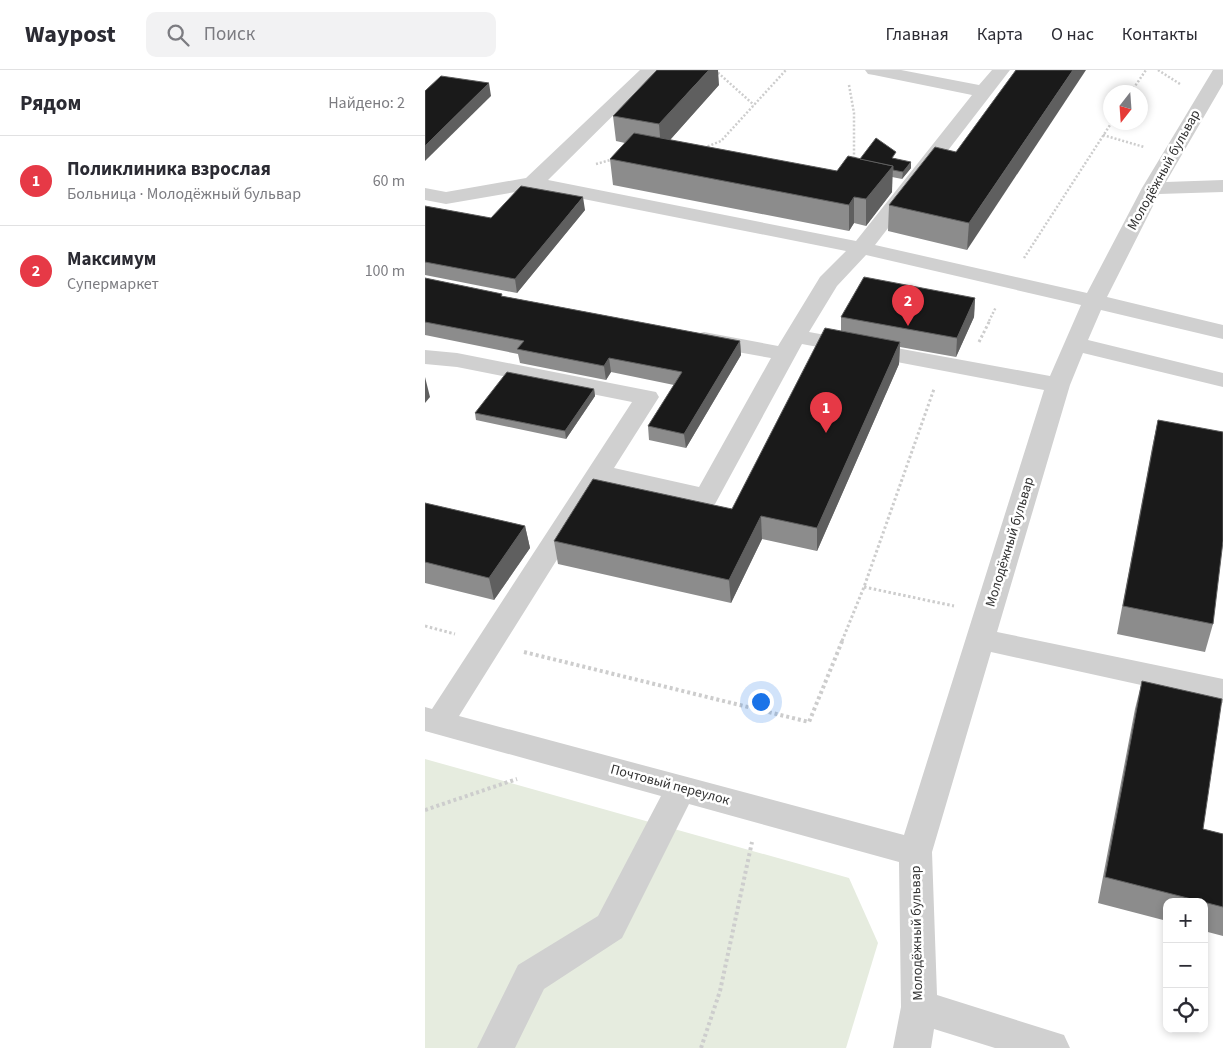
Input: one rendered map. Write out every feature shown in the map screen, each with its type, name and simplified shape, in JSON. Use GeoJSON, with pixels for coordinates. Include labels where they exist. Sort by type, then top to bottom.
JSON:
{"type":"FeatureCollection","features":[{"type":"Feature","properties":{"kind":"street"},"geometry":{"type":"LineString","coordinates":[[533,183],[649,70]]}},
{"type":"Feature","properties":{"kind":"street"},"geometry":{"type":"LineString","coordinates":[[874,70],[985,92]]}},
{"type":"Feature","properties":{"kind":"street"},"geometry":{"type":"LineString","coordinates":[[598,473],[706,498],[790,345],[828,282],[861,248],[1001,70]]}},
{"type":"Feature","properties":{"kind":"street","name":"Молодёжный бульвар"},"geometry":{"type":"LineString","coordinates":[[912,1048],[919,1007],[915,852],[1058,385],[1093,302],[1152,188],[1222,70]]}},
{"type":"Feature","properties":{"kind":"street"},"geometry":{"type":"LineString","coordinates":[[854,176],[909,188]]}},
{"type":"Feature","properties":{"kind":"street"},"geometry":{"type":"LineString","coordinates":[[425,194],[446,198],[533,183],[861,248],[1223,332]]}},
{"type":"Feature","properties":{"kind":"street"},"geometry":{"type":"LineString","coordinates":[[1152,188],[1223,186]]}},
{"type":"Feature","properties":{"kind":"street"},"geometry":{"type":"LineString","coordinates":[[688,335],[790,345],[967,368],[1058,385]]}},
{"type":"Feature","properties":{"kind":"street"},"geometry":{"type":"LineString","coordinates":[[1074,344],[1223,380]]}},
{"type":"Feature","properties":{"kind":"street"},"geometry":{"type":"LineString","coordinates":[[425,356],[457,360],[647,397],[490,643],[432,721]]}},
{"type":"Feature","properties":{"kind":"street"},"geometry":{"type":"LineString","coordinates":[[980,639],[1223,691]]}},
{"type":"Feature","properties":{"kind":"street","name":"Почтовый переулок"},"geometry":{"type":"LineString","coordinates":[[432,721],[915,852]]}},
{"type":"Feature","properties":{"kind":"street"},"geometry":{"type":"LineString","coordinates":[[496,1048],[531,977],[611,927],[681,788]]}},
{"type":"Feature","properties":{"kind":"street"},"geometry":{"type":"LineString","coordinates":[[919,1007],[1051,1048]]}},
{"type":"Feature","properties":{"kind":"path"},"geometry":{"type":"LineString","coordinates":[[715,70],[754,105]]}},
{"type":"Feature","properties":{"kind":"path"},"geometry":{"type":"LineString","coordinates":[[697,150],[721,141],[786,70]]}},
{"type":"Feature","properties":{"kind":"path"},"geometry":{"type":"LineString","coordinates":[[1136,85],[1146,70]]}},
{"type":"Feature","properties":{"kind":"path"},"geometry":{"type":"LineString","coordinates":[[847,79],[854,113],[854,176]]}},
{"type":"Feature","properties":{"kind":"path"},"geometry":{"type":"LineString","coordinates":[[425,626],[809,722],[864,587],[935,385],[967,368],[1009,281],[1107,130]]}},
{"type":"Feature","properties":{"kind":"path"},"geometry":{"type":"LineString","coordinates":[[425,810],[522,778]]}},
{"type":"Feature","properties":{"kind":"path"},"geometry":{"type":"LineString","coordinates":[[701,1048],[720,992],[752,841],[743,838]]}},
{"type":"Feature","properties":{"kind":"shaded area"},"geometry":{"type":"Polygon","coordinates":[[[425,759],[849,878],[878,943],[846,1048],[425,1048],[425,759]]]}},
{"type":"Feature","properties":{"kind":"building"},"geometry":{"type":"Polygon","coordinates":[[[657,70],[709,70],[659,124],[613,116],[657,70]]]}},
{"type":"Feature","properties":{"kind":"building"},"geometry":{"type":"Polygon","coordinates":[[[1016,70],[1073,70],[969,223],[889,205],[935,147],[956,152],[1016,70]]]}},
{"type":"Feature","properties":{"kind":"building"},"geometry":{"type":"Polygon","coordinates":[[[441,76],[489,83],[425,146],[425,91],[441,76]]]}},
{"type":"Feature","properties":{"kind":"building"},"geometry":{"type":"Polygon","coordinates":[[[634,133],[837,171],[848,156],[893,166],[866,199],[854,197],[849,205],[610,159],[634,133]]]}},
{"type":"Feature","properties":{"kind":"building"},"geometry":{"type":"Polygon","coordinates":[[[876,138],[896,152],[892,158],[911,162],[903,172],[893,170],[893,166],[860,159],[876,138]]]}},
{"type":"Feature","properties":{"kind":"building"},"geometry":{"type":"Polygon","coordinates":[[[521,186],[583,197],[515,279],[425,262],[425,206],[491,218],[521,186]]]}},
{"type":"Feature","properties":{"kind":"building"},"geometry":{"type":"Polygon","coordinates":[[[864,277],[975,298],[957,338],[841,317],[864,277]]]}},
{"type":"Feature","properties":{"kind":"building"},"geometry":{"type":"Polygon","coordinates":[[[425,278],[502,294],[501,296],[740,341],[684,434],[648,426],[682,372],[609,358],[604,366],[517,349],[524,341],[425,322],[425,278]]]}},
{"type":"Feature","properties":{"kind":"building"},"geometry":{"type":"Polygon","coordinates":[[[825,328],[900,342],[817,528],[761,516],[729,580],[554,541],[593,479],[732,509],[825,328]]]}},
{"type":"Feature","properties":{"kind":"building"},"geometry":{"type":"Polygon","coordinates":[[[507,372],[594,389],[565,431],[475,413],[507,372]]]}},
{"type":"Feature","properties":{"kind":"building"},"geometry":{"type":"Polygon","coordinates":[[[1158,420],[1223,432],[1223,541],[1213,624],[1123,606],[1158,420]]]}},
{"type":"Feature","properties":{"kind":"building"},"geometry":{"type":"Polygon","coordinates":[[[425,503],[525,526],[489,578],[425,562],[425,503]]]}},
{"type":"Feature","properties":{"kind":"building"},"geometry":{"type":"Polygon","coordinates":[[[1142,681],[1222,699],[1203,829],[1223,834],[1223,907],[1208,903],[1208,898],[1188,898],[1105,877],[1142,681]]]}},
{"type":"Feature","properties":{"kind":"place","name":"Максимум"},"geometry":{"type":"Point","coordinates":[908,326]}},
{"type":"Feature","properties":{"kind":"place","name":"Поликлиника взрослая"},"geometry":{"type":"Point","coordinates":[826,433]}}]}
